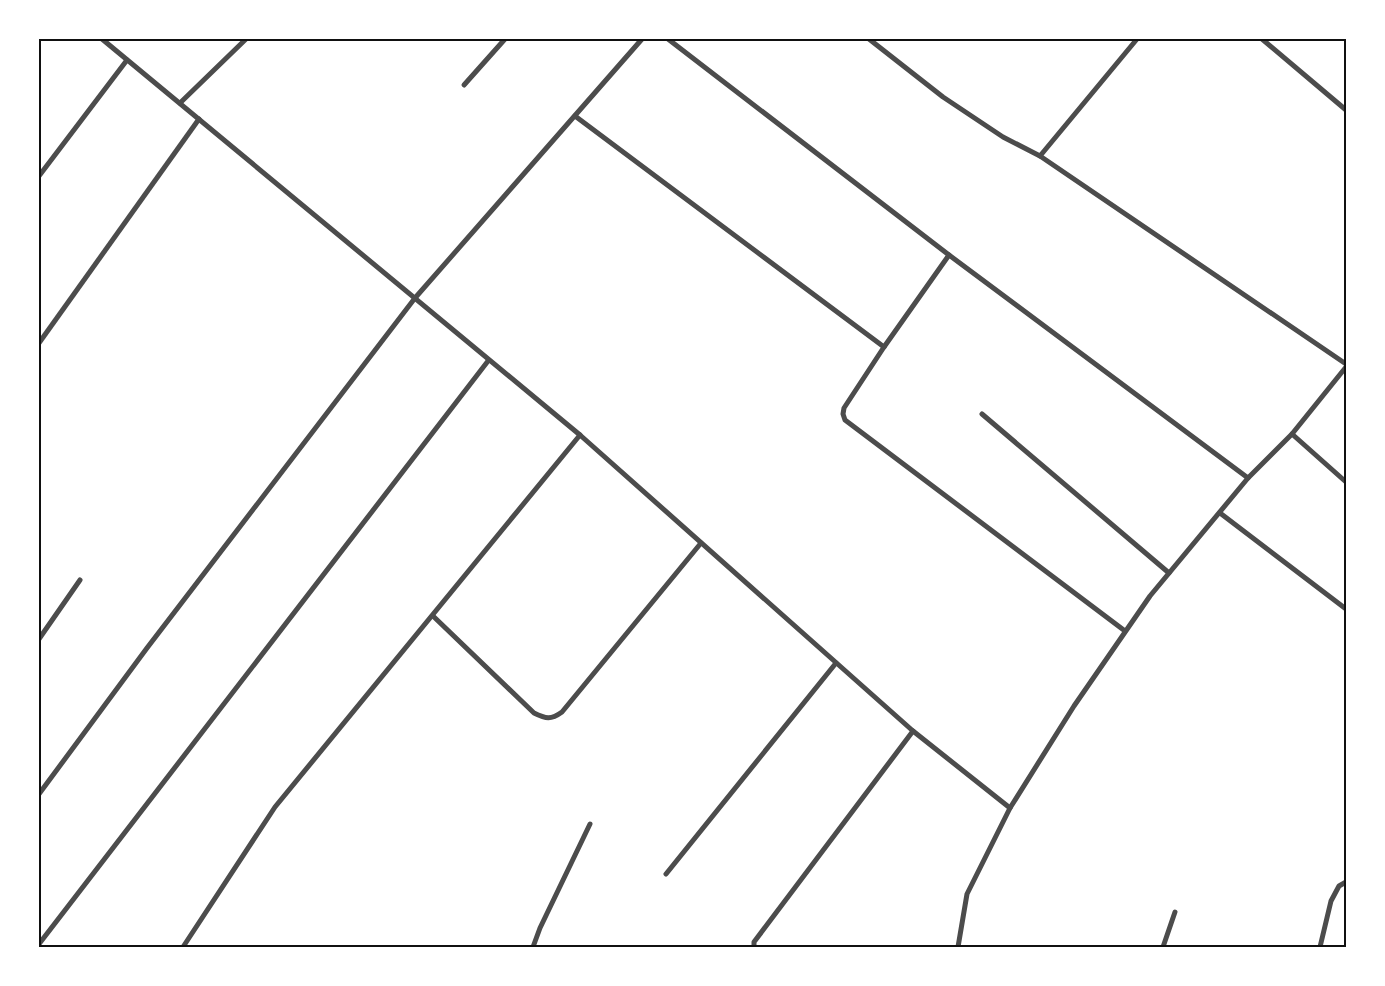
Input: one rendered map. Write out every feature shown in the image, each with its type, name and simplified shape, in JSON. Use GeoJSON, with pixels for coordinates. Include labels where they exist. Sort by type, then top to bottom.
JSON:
{"type":"FeatureCollection","features":[{"type":"Feature","properties":{"kind":"street"},"geometry":{"type":"LineString","coordinates":[[102,39],[580,436],[913,731],[1010,808]]}},
{"type":"Feature","properties":{"kind":"street"},"geometry":{"type":"LineString","coordinates":[[180,103],[246,39]]}},
{"type":"Feature","properties":{"kind":"street"},"geometry":{"type":"LineString","coordinates":[[464,85],[505,39]]}},
{"type":"Feature","properties":{"kind":"street"},"geometry":{"type":"LineString","coordinates":[[39,794],[153,640],[415,298],[642,39]]}},
{"type":"Feature","properties":{"kind":"street"},"geometry":{"type":"LineString","coordinates":[[668,39],[949,255],[1248,478]]}},
{"type":"Feature","properties":{"kind":"street"},"geometry":{"type":"LineString","coordinates":[[869,39],[943,97],[1003,137],[1040,156],[1346,364]]}},
{"type":"Feature","properties":{"kind":"street"},"geometry":{"type":"LineString","coordinates":[[1040,156],[1138,39]]}},
{"type":"Feature","properties":{"kind":"street"},"geometry":{"type":"LineString","coordinates":[[1262,39],[1346,110]]}},
{"type":"Feature","properties":{"kind":"street"},"geometry":{"type":"LineString","coordinates":[[39,176],[127,60]]}},
{"type":"Feature","properties":{"kind":"street"},"geometry":{"type":"LineString","coordinates":[[575,116],[884,347]]}},
{"type":"Feature","properties":{"kind":"street"},"geometry":{"type":"LineString","coordinates":[[39,343],[199,119]]}},
{"type":"Feature","properties":{"kind":"street"},"geometry":{"type":"LineString","coordinates":[[949,255],[884,347],[844,408],[845,420],[1125,631]]}},
{"type":"Feature","properties":{"kind":"street"},"geometry":{"type":"LineString","coordinates":[[39,944],[488,361]]}},
{"type":"Feature","properties":{"kind":"street"},"geometry":{"type":"LineString","coordinates":[[958,947],[967,894],[1010,808],[1074,706],[1150,596],[1248,478],[1292,434],[1346,367]]}},
{"type":"Feature","properties":{"kind":"street"},"geometry":{"type":"LineString","coordinates":[[982,414],[1169,573]]}},
{"type":"Feature","properties":{"kind":"street"},"geometry":{"type":"LineString","coordinates":[[1292,434],[1346,482]]}},
{"type":"Feature","properties":{"kind":"street"},"geometry":{"type":"LineString","coordinates":[[183,947],[275,807],[580,436]]}},
{"type":"Feature","properties":{"kind":"street"},"geometry":{"type":"LineString","coordinates":[[1220,512],[1346,609]]}},
{"type":"Feature","properties":{"kind":"street"},"geometry":{"type":"LineString","coordinates":[[433,616],[534,713],[543,718],[555,718],[562,712],[701,543]]}},
{"type":"Feature","properties":{"kind":"street"},"geometry":{"type":"LineString","coordinates":[[39,639],[80,580]]}},
{"type":"Feature","properties":{"kind":"street"},"geometry":{"type":"LineString","coordinates":[[666,874],[836,663]]}},
{"type":"Feature","properties":{"kind":"street"},"geometry":{"type":"LineString","coordinates":[[754,947],[754,942],[913,731]]}},
{"type":"Feature","properties":{"kind":"street"},"geometry":{"type":"LineString","coordinates":[[534,947],[540,928],[590,824]]}},
{"type":"Feature","properties":{"kind":"street"},"geometry":{"type":"LineString","coordinates":[[1320,947],[1331,901],[1339,886],[1346,882]]}},
{"type":"Feature","properties":{"kind":"street"},"geometry":{"type":"LineString","coordinates":[[1164,947],[1175,912]]}}]}
